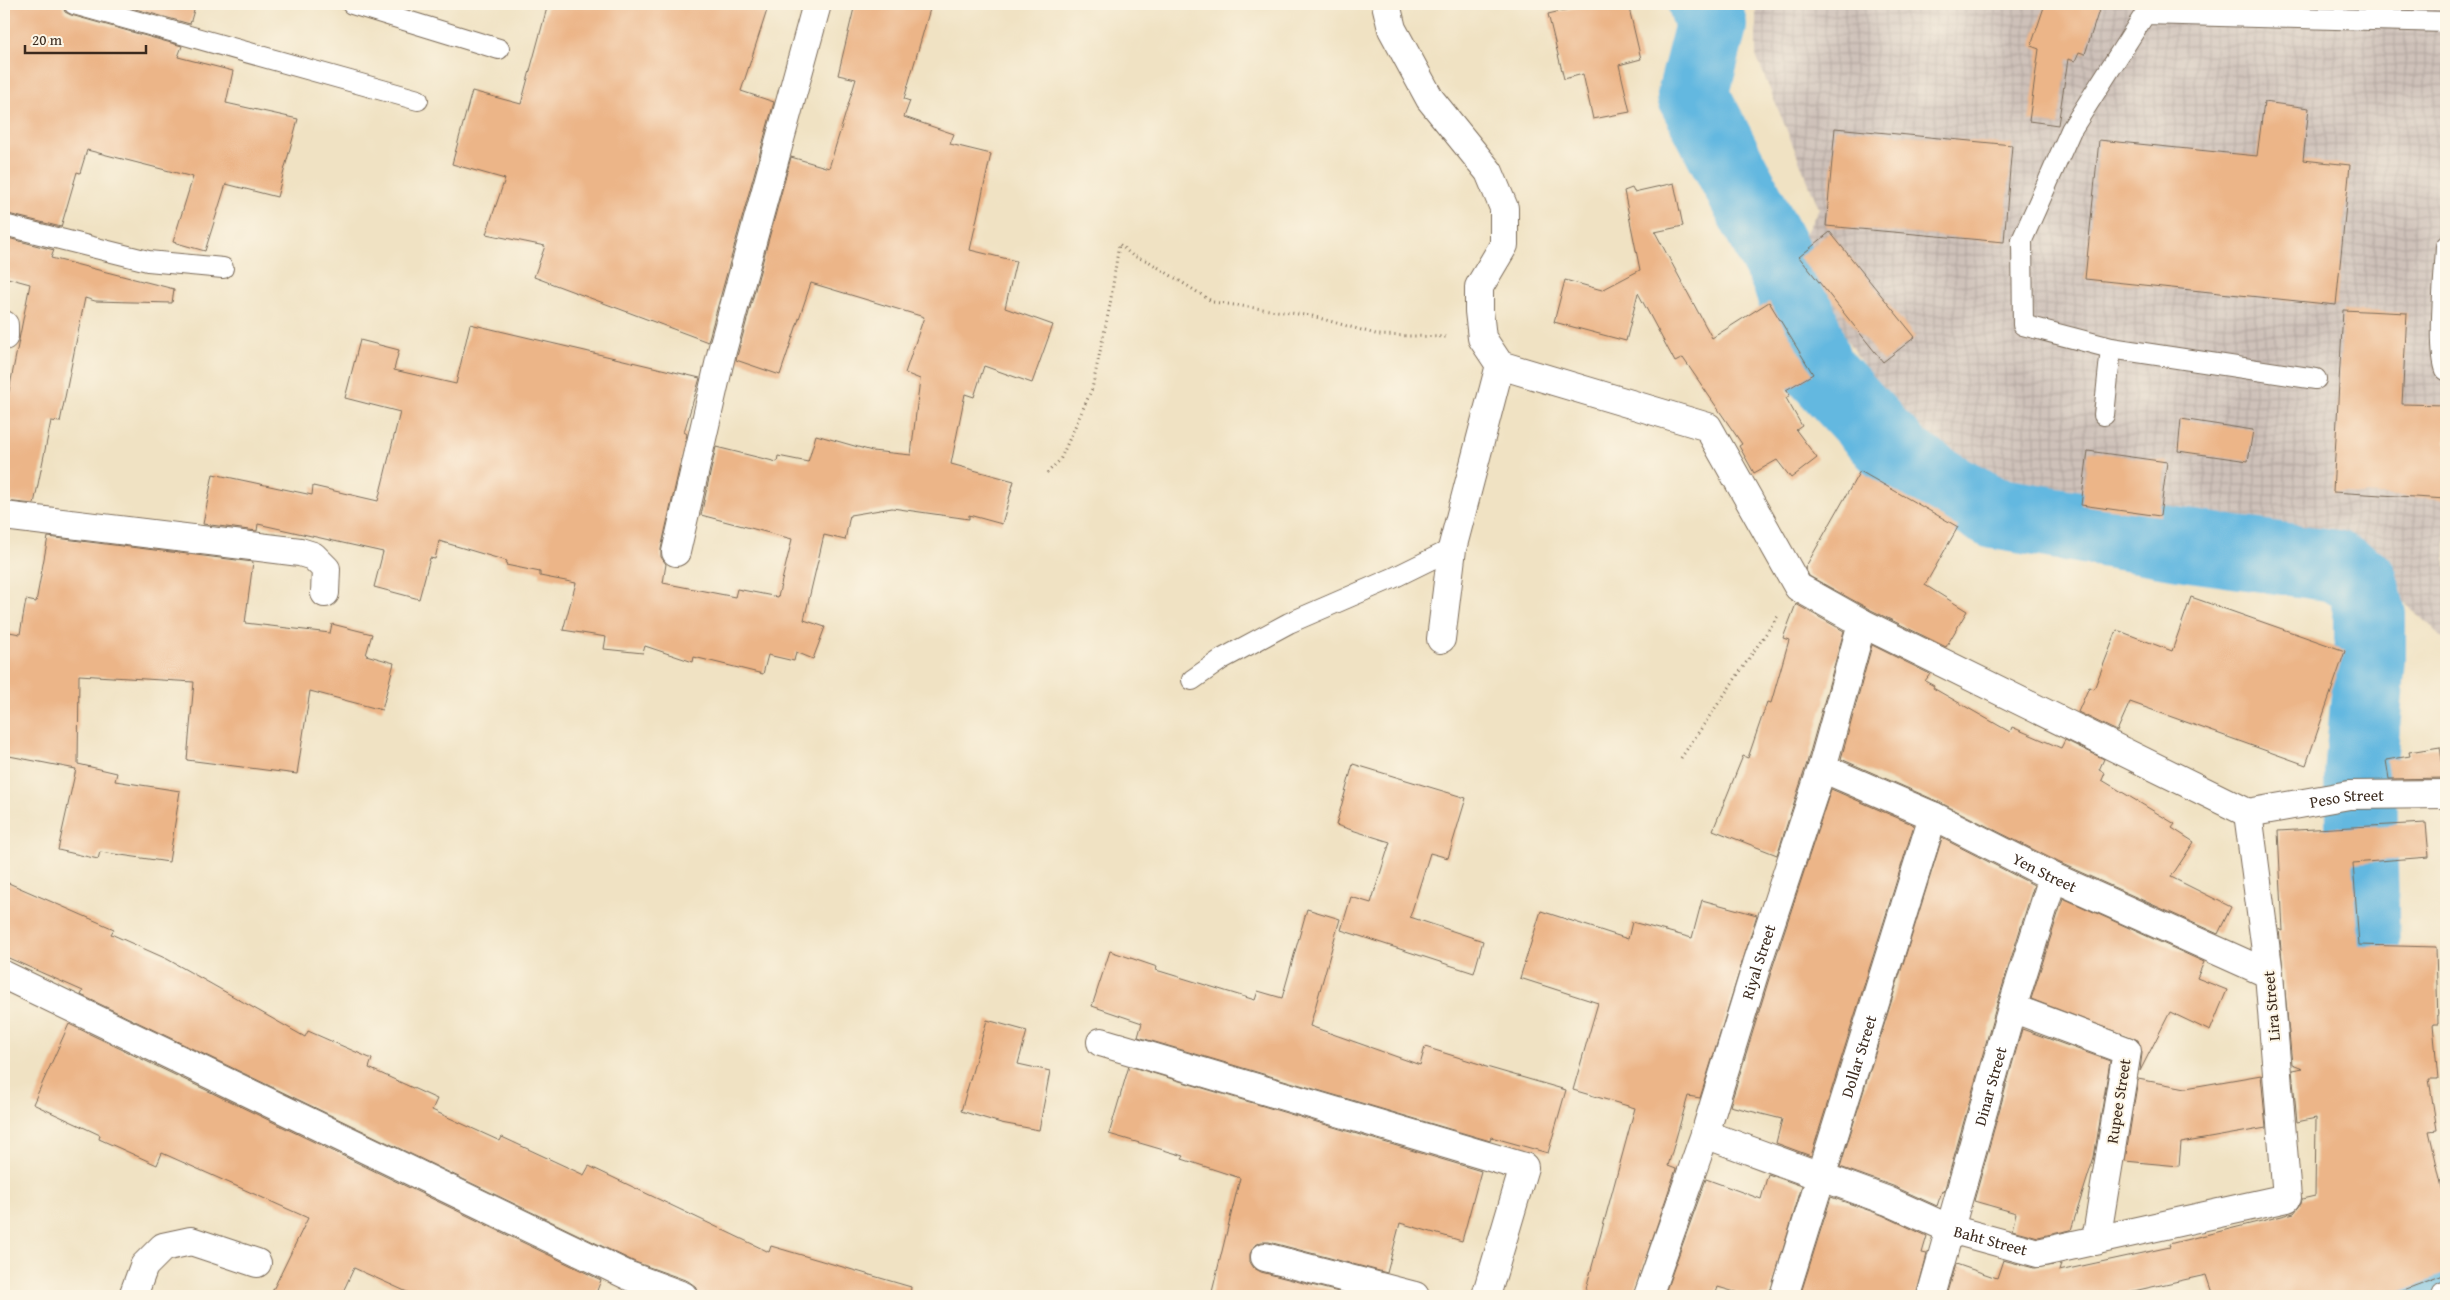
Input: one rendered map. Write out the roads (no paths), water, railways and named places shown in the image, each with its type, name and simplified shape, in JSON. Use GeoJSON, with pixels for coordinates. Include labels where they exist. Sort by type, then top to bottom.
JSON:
{"type":"FeatureCollection","features":[{"type":"Feature","properties":{"kind":"street"},"geometry":{"type":"LineString","coordinates":[[676,552],[722,351],[817,4]]}},
{"type":"Feature","properties":{"kind":"street"},"geometry":{"type":"LineString","coordinates":[[1386,4],[1392,29],[1430,98],[1488,172],[1504,208],[1504,245],[1479,287],[1482,338],[1500,364],[1708,428],[1798,586],[1862,623],[2248,814]]}},
{"type":"Feature","properties":{"kind":"street"},"geometry":{"type":"LineString","coordinates":[[4,326],[4,336]]}},
{"type":"Feature","properties":{"kind":"street"},"geometry":{"type":"LineString","coordinates":[[1441,638],[1452,549],[1500,364]]}},
{"type":"Feature","properties":{"kind":"street"},"geometry":{"type":"LineString","coordinates":[[4,516],[300,552],[314,556],[326,569],[326,593]]}},
{"type":"Feature","properties":{"kind":"street","name":"Riyal Street"},"geometry":{"type":"LineString","coordinates":[[1648,1296],[1705,1134],[1757,964],[1822,768],[1862,623]]}},
{"type":"Feature","properties":{"kind":"street","name":"Yen Street"},"geometry":{"type":"LineString","coordinates":[[1822,768],[1933,816],[2053,877],[2269,974]]}},
{"type":"Feature","properties":{"kind":"street","name":"Peso Street"},"geometry":{"type":"LineString","coordinates":[[2248,814],[2348,795],[2446,794]]}},
{"type":"Feature","properties":{"kind":"street","name":"Lira Street"},"geometry":{"type":"LineString","coordinates":[[2248,814],[2269,974],[2288,1198]]}},
{"type":"Feature","properties":{"kind":"street","name":"Dollar Street"},"geometry":{"type":"LineString","coordinates":[[1784,1296],[1933,816]]}},
{"type":"Feature","properties":{"kind":"street","name":"Dinar Street"},"geometry":{"type":"LineString","coordinates":[[1931,1296],[2012,1008],[2053,877]]}},
{"type":"Feature","properties":{"kind":"street"},"geometry":{"type":"LineString","coordinates":[[4,975],[629,1276],[683,1296]]}},
{"type":"Feature","properties":{"kind":"street","name":"Rupee Street"},"geometry":{"type":"LineString","coordinates":[[2012,1008],[2126,1051],[2096,1241]]}},
{"type":"Feature","properties":{"kind":"street"},"geometry":{"type":"LineString","coordinates":[[1101,1042],[1524,1167],[1486,1296]]}},
{"type":"Feature","properties":{"kind":"street","name":"Baht Street"},"geometry":{"type":"LineString","coordinates":[[1705,1134],[1888,1201],[1950,1229],[2038,1252],[2288,1198]]}},
{"type":"Feature","properties":{"kind":"street"},"geometry":{"type":"LineString","coordinates":[[133,1296],[144,1266],[163,1247],[191,1241],[257,1263]]}},
{"type":"Feature","properties":{"kind":"street"},"geometry":{"type":"LineString","coordinates":[[1265,1257],[1415,1296]]}},
{"type":"Feature","properties":{"kind":"lane"},"geometry":{"type":"LineString","coordinates":[[74,4],[418,100]]}},
{"type":"Feature","properties":{"kind":"lane"},"geometry":{"type":"LineString","coordinates":[[352,4],[499,49]]}},
{"type":"Feature","properties":{"kind":"lane"},"geometry":{"type":"LineString","coordinates":[[2316,379],[2111,348],[2023,325],[2022,240],[2071,130],[2145,14],[2446,22]]}},
{"type":"Feature","properties":{"kind":"lane"},"geometry":{"type":"LineString","coordinates":[[4,225],[148,261],[224,268]]}},
{"type":"Feature","properties":{"kind":"lane"},"geometry":{"type":"LineString","coordinates":[[2446,246],[2443,344],[2446,370]]}},
{"type":"Feature","properties":{"kind":"lane"},"geometry":{"type":"LineString","coordinates":[[2104,414],[2111,348]]}},
{"type":"Feature","properties":{"kind":"lane"},"geometry":{"type":"LineString","coordinates":[[1192,680],[1222,659],[1289,622],[1393,578],[1452,549]]}},
{"type":"Feature","properties":{"kind":"waterway"},"geometry":{"type":"LineString","coordinates":[[1704,4],[1711,25],[1693,95],[1787,278],[1818,369],[1900,458],[1945,487],[1994,513],[2192,546],[2335,566],[2362,582],[2370,615],[2370,659],[2360,775],[2366,1046]]}},
{"type":"Feature","properties":{"kind":"waterway"},"geometry":{"type":"LineString","coordinates":[[2379,1193],[2413,1296]]}}]}
